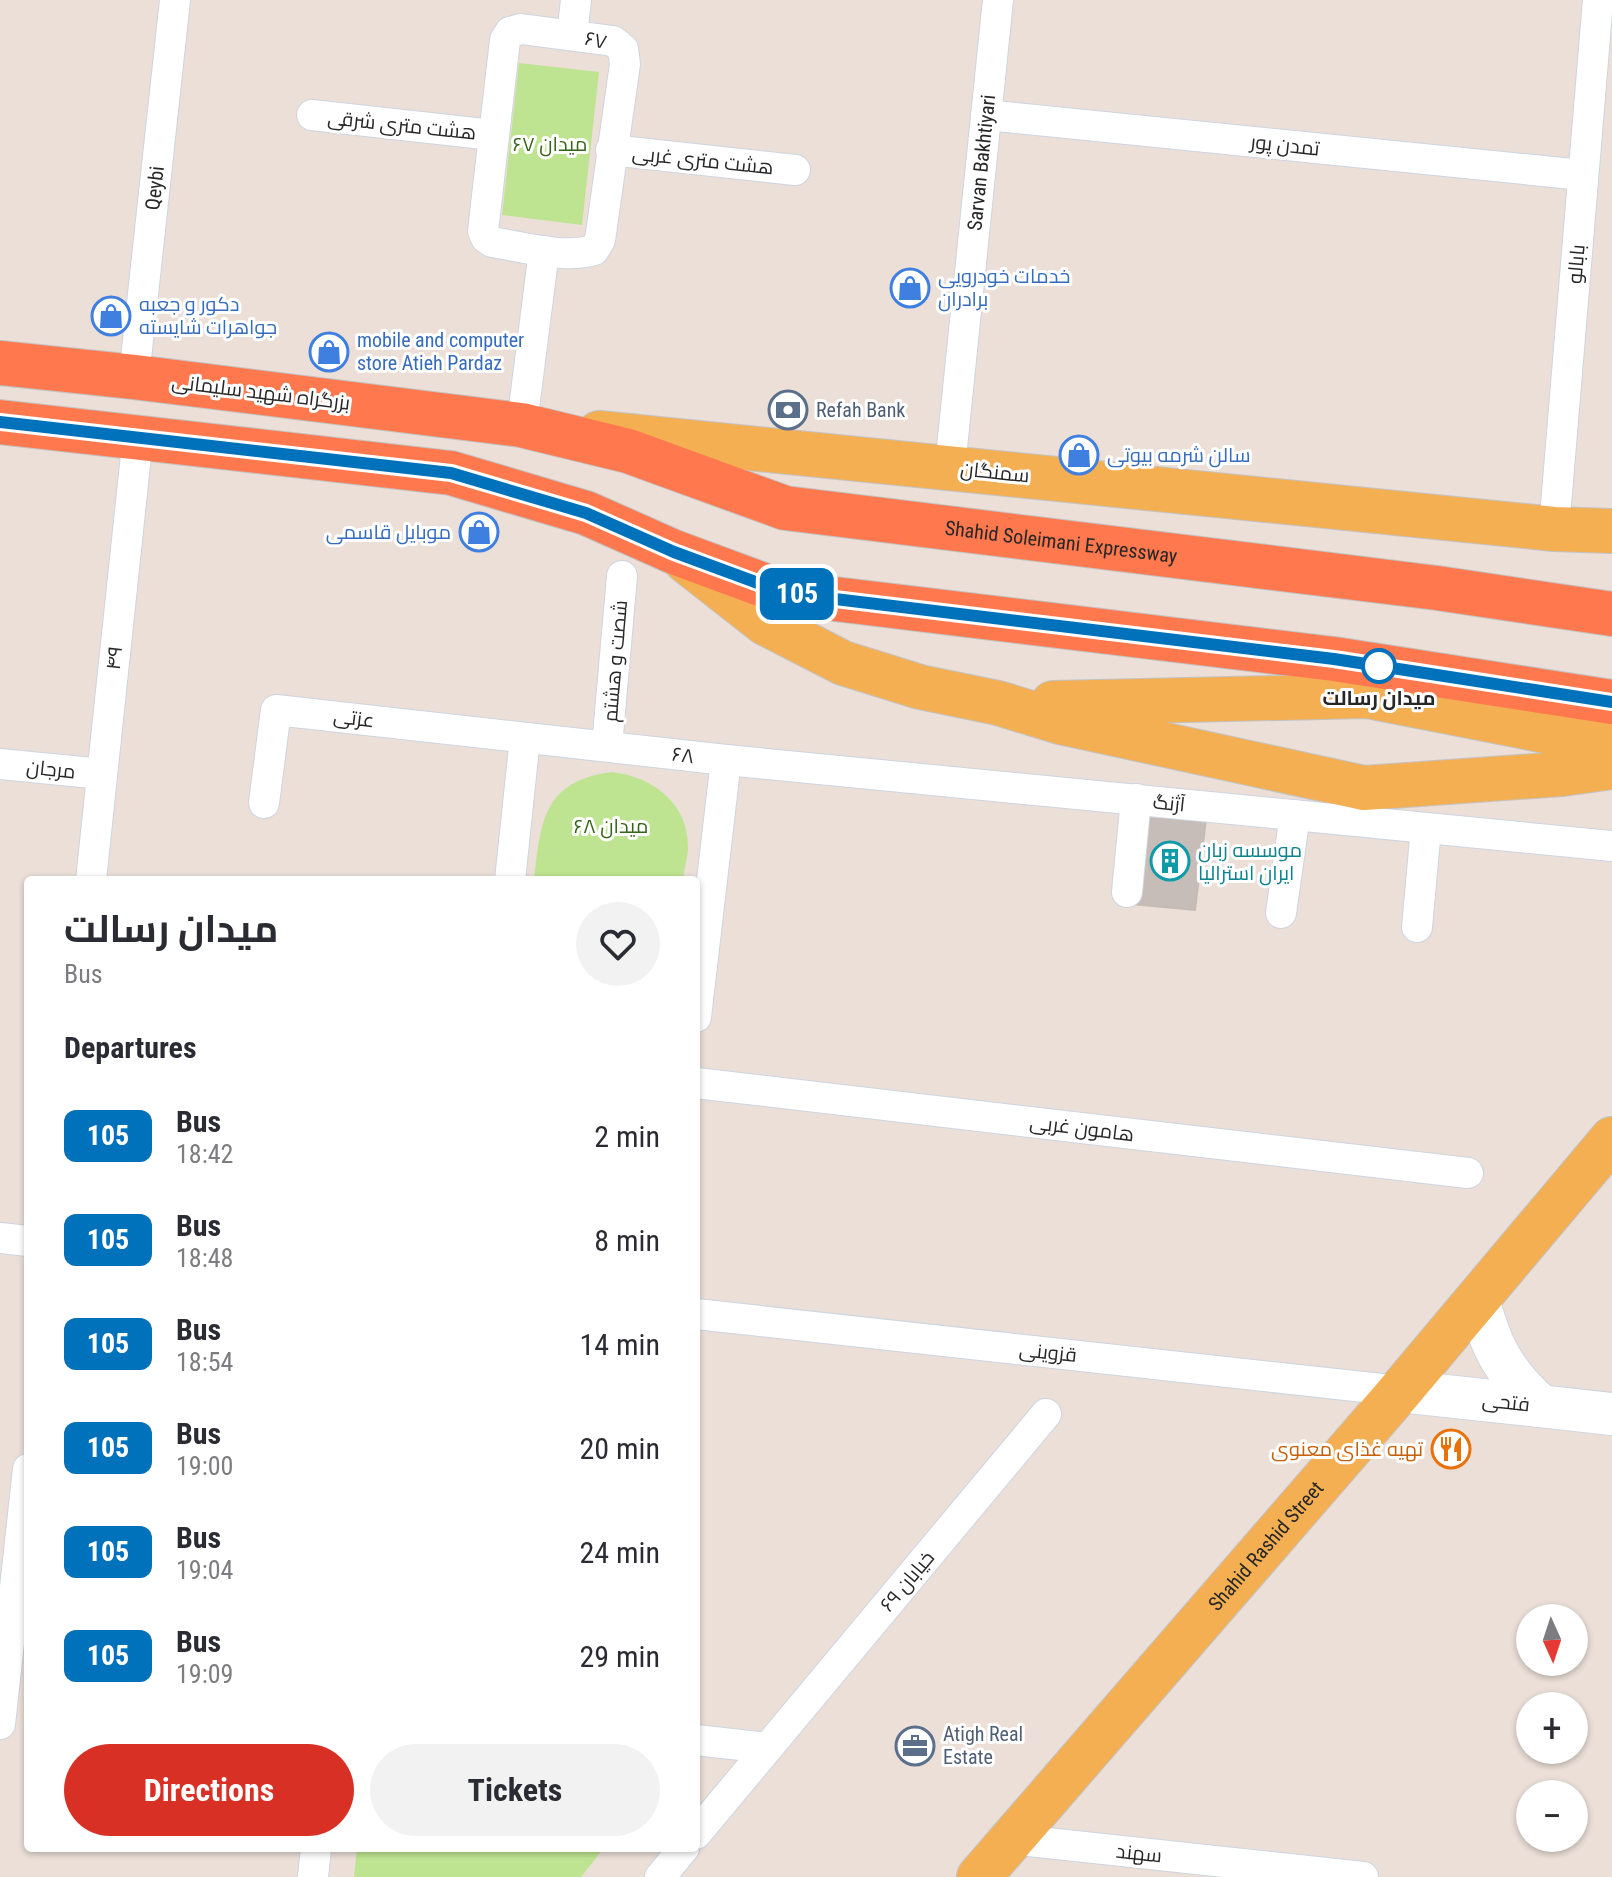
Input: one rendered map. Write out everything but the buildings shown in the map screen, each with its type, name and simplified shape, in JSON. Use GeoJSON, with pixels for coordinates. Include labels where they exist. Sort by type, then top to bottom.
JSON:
{"type":"FeatureCollection","features":[{"type":"Feature","properties":{"kind":"highway","name":"بزرگراه شهید سلیمانی"},"geometry":{"type":"LineString","coordinates":[[0,363],[522,416]]}},
{"type":"Feature","properties":{"kind":"highway","name":"Shahid Soleimani Expressway"},"geometry":{"type":"LineString","coordinates":[[522,416],[785,508],[1437,588],[1612,614]]}},
{"type":"Feature","properties":{"kind":"highway"},"geometry":{"type":"LineString","coordinates":[[0,422],[451,473],[586,513],[674,552],[785,593],[1334,659],[1612,702]]}},
{"type":"Feature","properties":{"kind":"highway"},"geometry":{"type":"LineString","coordinates":[[1437,588],[1612,584]]}},
{"type":"Feature","properties":{"kind":"main road","name":"سمنگان"},"geometry":{"type":"LineString","coordinates":[[522,416],[950,467],[1554,529],[1612,531]]}},
{"type":"Feature","properties":{"kind":"main road"},"geometry":{"type":"LineString","coordinates":[[674,552],[765,623],[843,663],[920,687],[998,703],[1060,722],[1364,788],[1562,774],[1612,767]]}},
{"type":"Feature","properties":{"kind":"main road"},"geometry":{"type":"LineString","coordinates":[[998,703],[1367,696],[1612,744]]}},
{"type":"Feature","properties":{"kind":"main road","name":"Shahid Rashid Street"},"geometry":{"type":"LineString","coordinates":[[979,1877],[1400,1391],[1612,1139]]}},
{"type":"Feature","properties":{"kind":"main road"},"geometry":{"type":"LineString","coordinates":[[1478,1298],[1498,1355],[1516,1383],[1541,1406]]}},
{"type":"Feature","properties":{"kind":"main road","name":"فتحی"},"geometry":{"type":"LineString","coordinates":[[1400,1391],[1612,1414]]}},
{"type":"Feature","properties":{"kind":"street","name":"Qeybi"},"geometry":{"type":"LineString","coordinates":[[134,377],[175,0]]}},
{"type":"Feature","properties":{"kind":"street"},"geometry":{"type":"LineString","coordinates":[[572,35],[576,0]]}},
{"type":"Feature","properties":{"kind":"street","name":"Sarvan Bakhtiyari"},"geometry":{"type":"LineString","coordinates":[[950,467],[998,0]]}},
{"type":"Feature","properties":{"kind":"street","name":"بابالو"},"geometry":{"type":"LineString","coordinates":[[1554,529],[1598,0]]}},
{"type":"Feature","properties":{"kind":"street","name":"۶۷"},"geometry":{"type":"LineString","coordinates":[[521,29],[572,35],[613,41],[623,49],[625,64],[600,240],[594,250],[584,253],[544,251],[492,242],[483,231],[505,40],[510,32],[521,29]]}},
{"type":"Feature","properties":{"kind":"street","name":"هشت متری شرقی"},"geometry":{"type":"LineString","coordinates":[[312,115],[493,135]]}},
{"type":"Feature","properties":{"kind":"street","name":"تمدن پور"},"geometry":{"type":"LineString","coordinates":[[986,115],[1583,175]]}},
{"type":"Feature","properties":{"kind":"street","name":"هشت متری غربی"},"geometry":{"type":"LineString","coordinates":[[611,150],[795,170]]}},
{"type":"Feature","properties":{"kind":"street"},"geometry":{"type":"LineString","coordinates":[[522,416],[544,251]]}},
{"type":"Feature","properties":{"kind":"street","name":"۴۹"},"geometry":{"type":"LineString","coordinates":[[91,876],[138,436]]}},
{"type":"Feature","properties":{"kind":"street","name":"شصت و هشتم"},"geometry":{"type":"LineString","coordinates":[[607,746],[622,576]]}},
{"type":"Feature","properties":{"kind":"street","name":"عزتی"},"geometry":{"type":"LineString","coordinates":[[264,803],[276,710],[525,738]]}},
{"type":"Feature","properties":{"kind":"street"},"geometry":{"type":"LineString","coordinates":[[510,876],[525,738]]}},
{"type":"Feature","properties":{"kind":"street","name":"۶۸"},"geometry":{"type":"LineString","coordinates":[[525,738],[726,760]]}},
{"type":"Feature","properties":{"kind":"street"},"geometry":{"type":"LineString","coordinates":[[700,983],[726,760]]}},
{"type":"Feature","properties":{"kind":"street","name":"آژنگ"},"geometry":{"type":"LineString","coordinates":[[726,760],[1612,846]]}},
{"type":"Feature","properties":{"kind":"street","name":"مرجان"},"geometry":{"type":"LineString","coordinates":[[0,764],[102,774]]}},
{"type":"Feature","properties":{"kind":"street"},"geometry":{"type":"LineString","coordinates":[[1127,892],[1136,799]]}},
{"type":"Feature","properties":{"kind":"street"},"geometry":{"type":"LineString","coordinates":[[1281,913],[1295,815]]}},
{"type":"Feature","properties":{"kind":"street"},"geometry":{"type":"LineString","coordinates":[[1417,927],[1426,828]]}},
{"type":"Feature","properties":{"kind":"street","name":"هامون غربی"},"geometry":{"type":"LineString","coordinates":[[700,1083],[1468,1173]]}},
{"type":"Feature","properties":{"kind":"street"},"geometry":{"type":"LineString","coordinates":[[0,1238],[24,1241]]}},
{"type":"Feature","properties":{"kind":"street","name":"قزوینی"},"geometry":{"type":"LineString","coordinates":[[700,1314],[1400,1391]]}},
{"type":"Feature","properties":{"kind":"street","name":"خیابان ۶۹"},"geometry":{"type":"LineString","coordinates":[[700,1829],[1046,1414]]}},
{"type":"Feature","properties":{"kind":"street"},"geometry":{"type":"LineString","coordinates":[[0,1724],[17,1668],[24,1541]]}},
{"type":"Feature","properties":{"kind":"street"},"geometry":{"type":"LineString","coordinates":[[700,1740],[767,1748]]}},
{"type":"Feature","properties":{"kind":"street","name":"سهند"},"geometry":{"type":"LineString","coordinates":[[1011,1839],[1363,1877]]}},
{"type":"Feature","properties":{"kind":"street"},"geometry":{"type":"LineString","coordinates":[[313,1877],[316,1852]]}},
{"type":"Feature","properties":{"kind":"street"},"geometry":{"type":"LineString","coordinates":[[660,1877],[681,1852]]}},
{"type":"Feature","properties":{"kind":"green space","name":"میدان ۶۷"},"geometry":{"type":"Polygon","coordinates":[[[519,63],[599,72],[582,225],[502,215],[519,63]]]}},
{"type":"Feature","properties":{"kind":"green space","name":"میدان ۶۸"},"geometry":{"type":"Polygon","coordinates":[[[612,772],[627,775],[654,786],[666,795],[682,818],[687,833],[684,876],[534,876],[539,840],[550,807],[572,784],[612,772]]]}},
{"type":"Feature","properties":{"kind":"green space"},"geometry":{"type":"Polygon","coordinates":[[[357,1852],[601,1852],[581,1877],[354,1877],[357,1852]]]}},
{"type":"Feature","properties":{"kind":"bus line","name":"105"},"geometry":{"type":"LineString","coordinates":[[0,422],[451,473],[586,513],[674,552],[785,593],[1334,659],[1612,702]]}},
{"type":"Feature","properties":{"kind":"place","name":"خدمات خودرویی برادران"},"geometry":{"type":"Point","coordinates":[910,288]}},
{"type":"Feature","properties":{"kind":"place","name":"دکور و جعبه جواهرات شایسته"},"geometry":{"type":"Point","coordinates":[111,316]}},
{"type":"Feature","properties":{"kind":"place","name":"mobile and computer store Atieh Pardaz"},"geometry":{"type":"Point","coordinates":[329,352]}},
{"type":"Feature","properties":{"kind":"place","name":"Refah Bank"},"geometry":{"type":"Point","coordinates":[788,410]}},
{"type":"Feature","properties":{"kind":"place","name":"سالن شرمه بیوتی"},"geometry":{"type":"Point","coordinates":[1079,455]}},
{"type":"Feature","properties":{"kind":"place","name":"موبایل قاسمی"},"geometry":{"type":"Point","coordinates":[479,532]}},
{"type":"Feature","properties":{"kind":"place","name":"میدان رسالت"},"geometry":{"type":"Point","coordinates":[1379,666]}},
{"type":"Feature","properties":{"kind":"place","name":"موسسه زبان ایران استرالیا"},"geometry":{"type":"Point","coordinates":[1170,861]}},
{"type":"Feature","properties":{"kind":"place","name":"تهیه غذای معنوی"},"geometry":{"type":"Point","coordinates":[1451,1449]}},
{"type":"Feature","properties":{"kind":"place","name":"Atigh Real Estate"},"geometry":{"type":"Point","coordinates":[915,1746]}}]}
